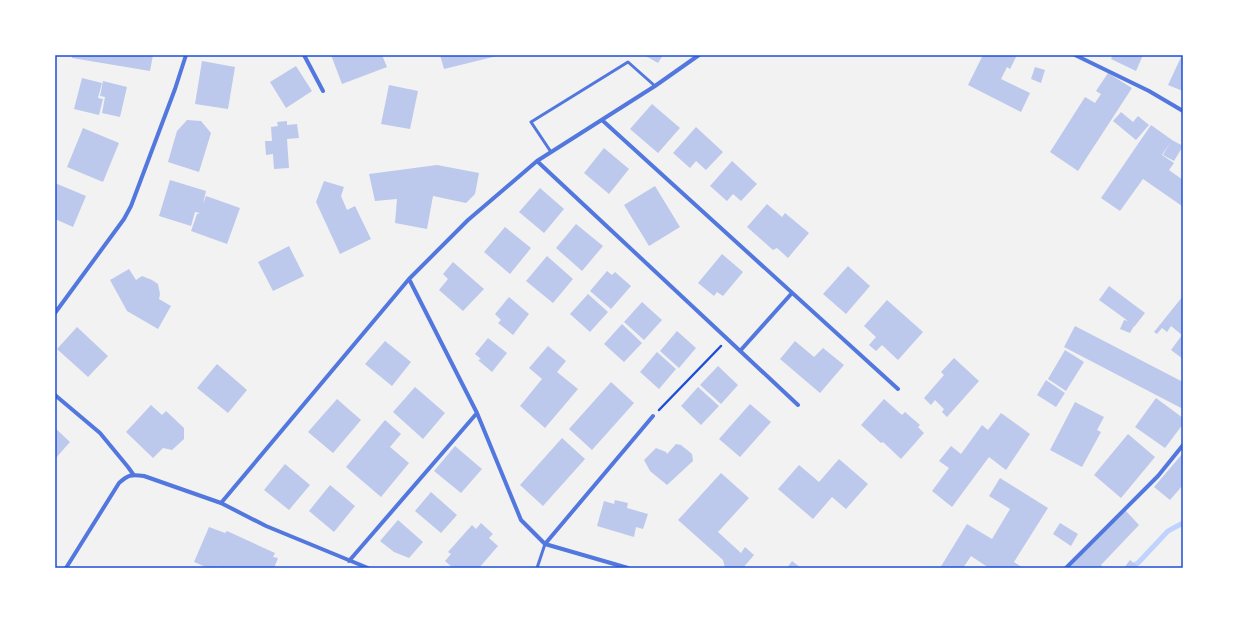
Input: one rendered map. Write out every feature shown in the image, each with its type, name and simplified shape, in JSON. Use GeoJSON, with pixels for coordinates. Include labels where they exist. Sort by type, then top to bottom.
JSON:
{"type":"FeatureCollection","features":[{"type":"Feature","properties":{"kind":"street"},"geometry":{"type":"LineString","coordinates":[[55,313],[124,219],[131,206],[175,89],[186,55]]}},
{"type":"Feature","properties":{"kind":"street"},"geometry":{"type":"LineString","coordinates":[[304,55],[323,91]]}},
{"type":"Feature","properties":{"kind":"street"},"geometry":{"type":"LineString","coordinates":[[221,504],[409,279],[468,220],[537,161],[655,86],[699,55]]}},
{"type":"Feature","properties":{"kind":"street"},"geometry":{"type":"LineString","coordinates":[[1075,55],[1149,91],[1183,111]]}},
{"type":"Feature","properties":{"kind":"street"},"geometry":{"type":"LineString","coordinates":[[602,120],[898,389]]}},
{"type":"Feature","properties":{"kind":"street"},"geometry":{"type":"LineString","coordinates":[[537,161],[798,405]]}},
{"type":"Feature","properties":{"kind":"street"},"geometry":{"type":"LineString","coordinates":[[409,279],[478,413],[521,520],[545,544],[628,568]]}},
{"type":"Feature","properties":{"kind":"street"},"geometry":{"type":"LineString","coordinates":[[740,351],[792,293]]}},
{"type":"Feature","properties":{"kind":"street"},"geometry":{"type":"LineString","coordinates":[[55,395],[100,433],[133,474]]}},
{"type":"Feature","properties":{"kind":"street"},"geometry":{"type":"LineString","coordinates":[[349,561],[478,413]]}},
{"type":"Feature","properties":{"kind":"street"},"geometry":{"type":"LineString","coordinates":[[545,544],[654,416]]}},
{"type":"Feature","properties":{"kind":"street"},"geometry":{"type":"LineString","coordinates":[[1066,568],[1158,476],[1183,445]]}},
{"type":"Feature","properties":{"kind":"street"},"geometry":{"type":"LineString","coordinates":[[66,568],[119,483],[126,477],[133,474],[144,476],[221,504],[266,526],[368,568]]}},
{"type":"Feature","properties":{"kind":"lane"},"geometry":{"type":"LineString","coordinates":[[551,152],[531,122],[628,62],[655,86]]}},
{"type":"Feature","properties":{"kind":"lane"},"geometry":{"type":"LineString","coordinates":[[537,568],[545,544]]}},
{"type":"Feature","properties":{"kind":"path"},"geometry":{"type":"LineString","coordinates":[[654,416],[727,339]]}},
{"type":"Feature","properties":{"kind":"building"},"geometry":{"type":"Polygon","coordinates":[[[72,55],[153,55],[150,71],[72,58],[72,55]]]}},
{"type":"Feature","properties":{"kind":"building"},"geometry":{"type":"Polygon","coordinates":[[[331,55],[382,55],[387,67],[342,84],[331,55]]]}},
{"type":"Feature","properties":{"kind":"building"},"geometry":{"type":"Polygon","coordinates":[[[440,55],[497,55],[497,56],[444,69],[440,55]]]}},
{"type":"Feature","properties":{"kind":"building"},"geometry":{"type":"Polygon","coordinates":[[[644,55],[663,55],[658,63],[644,55]]]}},
{"type":"Feature","properties":{"kind":"building"},"geometry":{"type":"Polygon","coordinates":[[[983,55],[1017,55],[1010,69],[1007,67],[1001,79],[1030,93],[1021,112],[968,85],[983,55]]]}},
{"type":"Feature","properties":{"kind":"building"},"geometry":{"type":"Polygon","coordinates":[[[1113,55],[1143,55],[1136,71],[1111,59],[1113,55]]]}},
{"type":"Feature","properties":{"kind":"building"},"geometry":{"type":"Polygon","coordinates":[[[1183,55],[1183,91],[1168,85],[1183,55]]]}},
{"type":"Feature","properties":{"kind":"building"},"geometry":{"type":"Polygon","coordinates":[[[202,61],[235,67],[228,109],[195,104],[202,61]]]}},
{"type":"Feature","properties":{"kind":"building"},"geometry":{"type":"Polygon","coordinates":[[[296,66],[312,91],[286,108],[270,82],[296,66]]]}},
{"type":"Feature","properties":{"kind":"building"},"geometry":{"type":"Polygon","coordinates":[[[1035,67],[1045,70],[1041,83],[1031,79],[1035,67]]]}},
{"type":"Feature","properties":{"kind":"building"},"geometry":{"type":"Polygon","coordinates":[[[1108,73],[1132,88],[1078,171],[1050,152],[1085,97],[1095,103],[1101,94],[1096,91],[1108,73]]]}},
{"type":"Feature","properties":{"kind":"building"},"geometry":{"type":"Polygon","coordinates":[[[82,78],[102,83],[98,98],[103,99],[99,115],[74,109],[82,78]]]}},
{"type":"Feature","properties":{"kind":"building"},"geometry":{"type":"Polygon","coordinates":[[[103,81],[127,87],[120,117],[102,113],[105,97],[100,96],[103,81]]]}},
{"type":"Feature","properties":{"kind":"building"},"geometry":{"type":"Polygon","coordinates":[[[389,85],[418,91],[410,129],[381,124],[389,85]]]}},
{"type":"Feature","properties":{"kind":"building"},"geometry":{"type":"Polygon","coordinates":[[[652,104],[680,128],[658,153],[630,129],[652,104]]]}},
{"type":"Feature","properties":{"kind":"building"},"geometry":{"type":"Polygon","coordinates":[[[1121,112],[1133,122],[1138,116],[1149,125],[1136,140],[1113,121],[1121,112]]]}},
{"type":"Feature","properties":{"kind":"building"},"geometry":{"type":"Polygon","coordinates":[[[187,120],[201,121],[211,133],[199,172],[168,162],[177,131],[187,120]]]}},
{"type":"Feature","properties":{"kind":"building"},"geometry":{"type":"Polygon","coordinates":[[[287,121],[287,125],[297,124],[299,138],[287,139],[289,168],[274,169],[273,154],[266,155],[265,141],[272,141],[271,127],[278,126],[277,122],[287,121]]]}},
{"type":"Feature","properties":{"kind":"building"},"geometry":{"type":"Polygon","coordinates":[[[1151,125],[1183,146],[1174,161],[1163,155],[1170,143],[1162,155],[1174,163],[1169,170],[1183,180],[1183,205],[1182,206],[1143,179],[1120,211],[1101,198],[1151,125]]]}},
{"type":"Feature","properties":{"kind":"building"},"geometry":{"type":"Polygon","coordinates":[[[696,127],[723,152],[706,170],[696,161],[690,168],[673,153],[696,127]]]}},
{"type":"Feature","properties":{"kind":"building"},"geometry":{"type":"Polygon","coordinates":[[[83,128],[119,143],[103,182],[67,167],[83,128]]]}},
{"type":"Feature","properties":{"kind":"building"},"geometry":{"type":"Polygon","coordinates":[[[604,148],[629,169],[609,194],[584,173],[604,148]]]}},
{"type":"Feature","properties":{"kind":"building"},"geometry":{"type":"Polygon","coordinates":[[[732,161],[757,184],[741,201],[733,194],[727,201],[710,186],[732,161]]]}},
{"type":"Feature","properties":{"kind":"building"},"geometry":{"type":"Polygon","coordinates":[[[437,165],[479,173],[475,194],[466,203],[433,196],[427,229],[395,223],[397,199],[375,201],[369,174],[437,165]]]}},
{"type":"Feature","properties":{"kind":"building"},"geometry":{"type":"Polygon","coordinates":[[[170,180],[206,191],[203,204],[206,196],[240,208],[227,244],[191,231],[197,214],[200,213],[195,212],[191,226],[159,216],[170,180]]]}},
{"type":"Feature","properties":{"kind":"building"},"geometry":{"type":"Polygon","coordinates":[[[324,181],[344,187],[341,196],[347,210],[355,206],[371,239],[340,254],[316,202],[324,181]]]}},
{"type":"Feature","properties":{"kind":"building"},"geometry":{"type":"Polygon","coordinates":[[[55,183],[86,196],[73,227],[55,219],[55,183]]]}},
{"type":"Feature","properties":{"kind":"building"},"geometry":{"type":"Polygon","coordinates":[[[655,186],[680,227],[649,246],[624,205],[655,186]]]}},
{"type":"Feature","properties":{"kind":"building"},"geometry":{"type":"Polygon","coordinates":[[[540,188],[564,209],[544,233],[519,212],[540,188]]]}},
{"type":"Feature","properties":{"kind":"building"},"geometry":{"type":"Polygon","coordinates":[[[767,204],[782,217],[785,213],[809,233],[788,258],[777,248],[773,250],[747,227],[767,204]]]}},
{"type":"Feature","properties":{"kind":"building"},"geometry":{"type":"Polygon","coordinates":[[[576,224],[603,246],[582,271],[556,248],[576,224]]]}},
{"type":"Feature","properties":{"kind":"building"},"geometry":{"type":"Polygon","coordinates":[[[505,227],[531,248],[510,274],[484,252],[505,227]]]}},
{"type":"Feature","properties":{"kind":"building"},"geometry":{"type":"Polygon","coordinates":[[[289,246],[304,276],[273,291],[258,262],[289,246]]]}},
{"type":"Feature","properties":{"kind":"building"},"geometry":{"type":"Polygon","coordinates":[[[722,254],[743,272],[723,296],[717,292],[714,296],[698,283],[722,254]]]}},
{"type":"Feature","properties":{"kind":"building"},"geometry":{"type":"Polygon","coordinates":[[[547,256],[573,279],[553,303],[526,281],[547,256]]]}},
{"type":"Feature","properties":{"kind":"building"},"geometry":{"type":"Polygon","coordinates":[[[453,262],[484,289],[463,311],[439,290],[448,279],[443,274],[453,262]]]}},
{"type":"Feature","properties":{"kind":"building"},"geometry":{"type":"Polygon","coordinates":[[[848,266],[870,286],[846,314],[823,294],[848,266]]]}},
{"type":"Feature","properties":{"kind":"building"},"geometry":{"type":"Polygon","coordinates":[[[129,269],[136,280],[142,276],[158,284],[160,294],[159,299],[171,306],[158,329],[127,311],[110,280],[129,269]]]}},
{"type":"Feature","properties":{"kind":"building"},"geometry":{"type":"Polygon","coordinates":[[[607,271],[612,275],[615,272],[631,286],[611,309],[590,291],[607,271]]]}},
{"type":"Feature","properties":{"kind":"building"},"geometry":{"type":"Polygon","coordinates":[[[1109,286],[1145,313],[1130,333],[1120,329],[1124,320],[1128,321],[1099,300],[1109,286]]]}},
{"type":"Feature","properties":{"kind":"building"},"geometry":{"type":"Polygon","coordinates":[[[588,294],[608,312],[590,332],[570,314],[588,294]]]}},
{"type":"Feature","properties":{"kind":"building"},"geometry":{"type":"Polygon","coordinates":[[[1183,296],[1183,359],[1171,350],[1182,335],[1171,326],[1167,332],[1162,328],[1157,334],[1154,332],[1183,296]]]}},
{"type":"Feature","properties":{"kind":"building"},"geometry":{"type":"Polygon","coordinates":[[[509,297],[529,314],[513,335],[498,323],[501,320],[495,314],[509,297]]]}},
{"type":"Feature","properties":{"kind":"building"},"geometry":{"type":"Polygon","coordinates":[[[887,300],[923,332],[898,360],[882,345],[876,351],[869,345],[876,337],[864,326],[887,300]]]}},
{"type":"Feature","properties":{"kind":"building"},"geometry":{"type":"Polygon","coordinates":[[[642,302],[662,320],[644,340],[624,322],[642,302]]]}},
{"type":"Feature","properties":{"kind":"building"},"geometry":{"type":"Polygon","coordinates":[[[622,324],[642,343],[624,362],[604,344],[622,324]]]}},
{"type":"Feature","properties":{"kind":"building"},"geometry":{"type":"Polygon","coordinates":[[[1075,326],[1183,382],[1183,409],[1064,347],[1075,326]]]}},
{"type":"Feature","properties":{"kind":"building"},"geometry":{"type":"Polygon","coordinates":[[[77,327],[108,356],[88,377],[57,349],[77,327]]]}},
{"type":"Feature","properties":{"kind":"building"},"geometry":{"type":"Polygon","coordinates":[[[677,331],[696,348],[679,368],[660,351],[677,331]]]}},
{"type":"Feature","properties":{"kind":"building"},"geometry":{"type":"Polygon","coordinates":[[[488,338],[507,353],[492,372],[478,360],[481,359],[475,354],[488,338]]]}},
{"type":"Feature","properties":{"kind":"building"},"geometry":{"type":"Polygon","coordinates":[[[385,341],[411,362],[392,386],[365,364],[385,341]]]}},
{"type":"Feature","properties":{"kind":"building"},"geometry":{"type":"Polygon","coordinates":[[[795,341],[814,357],[823,348],[844,365],[820,393],[780,359],[795,341]]]}},
{"type":"Feature","properties":{"kind":"building"},"geometry":{"type":"Polygon","coordinates":[[[548,346],[566,361],[557,372],[578,389],[545,428],[520,406],[542,379],[529,368],[548,346]]]}},
{"type":"Feature","properties":{"kind":"building"},"geometry":{"type":"Polygon","coordinates":[[[1065,350],[1084,362],[1066,391],[1048,379],[1065,350]]]}},
{"type":"Feature","properties":{"kind":"building"},"geometry":{"type":"Polygon","coordinates":[[[657,352],[676,369],[659,389],[640,372],[657,352]]]}},
{"type":"Feature","properties":{"kind":"building"},"geometry":{"type":"Polygon","coordinates":[[[954,358],[979,381],[947,417],[942,412],[944,409],[935,400],[931,405],[924,398],[944,375],[941,372],[954,358]]]}},
{"type":"Feature","properties":{"kind":"building"},"geometry":{"type":"Polygon","coordinates":[[[217,364],[247,390],[228,413],[197,388],[217,364]]]}},
{"type":"Feature","properties":{"kind":"building"},"geometry":{"type":"Polygon","coordinates":[[[718,366],[738,385],[721,404],[700,385],[718,366]]]}},
{"type":"Feature","properties":{"kind":"building"},"geometry":{"type":"Polygon","coordinates":[[[1046,380],[1065,393],[1056,407],[1037,395],[1046,380]]]}},
{"type":"Feature","properties":{"kind":"building"},"geometry":{"type":"Polygon","coordinates":[[[611,382],[634,403],[592,450],[569,429],[611,382]]]}},
{"type":"Feature","properties":{"kind":"building"},"geometry":{"type":"Polygon","coordinates":[[[415,387],[445,413],[423,439],[393,412],[415,387]]]}},
{"type":"Feature","properties":{"kind":"building"},"geometry":{"type":"Polygon","coordinates":[[[698,387],[719,406],[701,425],[681,406],[698,387]]]}},
{"type":"Feature","properties":{"kind":"building"},"geometry":{"type":"Polygon","coordinates":[[[1156,398],[1183,418],[1183,424],[1165,448],[1135,427],[1156,398]]]}},
{"type":"Feature","properties":{"kind":"building"},"geometry":{"type":"Polygon","coordinates":[[[337,399],[361,420],[333,453],[308,432],[337,399]]]}},
{"type":"Feature","properties":{"kind":"building"},"geometry":{"type":"Polygon","coordinates":[[[884,399],[902,415],[905,412],[920,425],[918,427],[924,433],[901,459],[883,442],[881,443],[861,425],[884,399]]]}},
{"type":"Feature","properties":{"kind":"building"},"geometry":{"type":"Polygon","coordinates":[[[1075,402],[1104,417],[1097,430],[1101,432],[1082,467],[1050,450],[1075,402]]]}},
{"type":"Feature","properties":{"kind":"building"},"geometry":{"type":"Polygon","coordinates":[[[750,404],[771,422],[740,457],[719,439],[750,404]]]}},
{"type":"Feature","properties":{"kind":"building"},"geometry":{"type":"Polygon","coordinates":[[[151,405],[162,415],[166,411],[184,428],[184,439],[172,450],[163,448],[153,458],[126,432],[151,405]]]}},
{"type":"Feature","properties":{"kind":"building"},"geometry":{"type":"Polygon","coordinates":[[[1001,413],[1030,434],[1006,470],[989,457],[952,507],[932,491],[949,468],[939,461],[951,446],[961,454],[982,425],[988,430],[1001,413]]]}},
{"type":"Feature","properties":{"kind":"building"},"geometry":{"type":"Polygon","coordinates":[[[385,420],[401,434],[390,447],[409,463],[381,497],[346,467],[385,420]]]}},
{"type":"Feature","properties":{"kind":"building"},"geometry":{"type":"Polygon","coordinates":[[[55,428],[70,442],[55,459],[55,428]]]}},
{"type":"Feature","properties":{"kind":"building"},"geometry":{"type":"Polygon","coordinates":[[[1128,434],[1155,457],[1121,498],[1094,475],[1128,434]]]}},
{"type":"Feature","properties":{"kind":"building"},"geometry":{"type":"Polygon","coordinates":[[[562,438],[585,459],[543,506],[520,485],[562,438]]]}},
{"type":"Feature","properties":{"kind":"building"},"geometry":{"type":"Polygon","coordinates":[[[676,444],[681,445],[692,454],[693,461],[667,485],[650,471],[644,460],[656,448],[666,452],[667,454],[676,444]]]}},
{"type":"Feature","properties":{"kind":"building"},"geometry":{"type":"Polygon","coordinates":[[[455,446],[482,469],[461,493],[434,471],[455,446]]]}},
{"type":"Feature","properties":{"kind":"building"},"geometry":{"type":"Polygon","coordinates":[[[1183,453],[1183,485],[1170,500],[1154,487],[1183,453]]]}},
{"type":"Feature","properties":{"kind":"building"},"geometry":{"type":"Polygon","coordinates":[[[839,459],[868,484],[846,509],[832,497],[813,519],[778,489],[799,465],[819,482],[839,459]]]}},
{"type":"Feature","properties":{"kind":"building"},"geometry":{"type":"Polygon","coordinates":[[[285,464],[310,485],[289,510],[264,490],[285,464]]]}},
{"type":"Feature","properties":{"kind":"building"},"geometry":{"type":"Polygon","coordinates":[[[721,473],[749,498],[718,532],[741,553],[745,547],[754,555],[743,568],[725,568],[723,560],[678,520],[721,473]]]}},
{"type":"Feature","properties":{"kind":"building"},"geometry":{"type":"Polygon","coordinates":[[[1000,478],[1048,508],[1014,562],[1023,568],[989,568],[971,556],[963,568],[940,568],[967,524],[992,539],[1010,509],[989,496],[1000,478]]]}},
{"type":"Feature","properties":{"kind":"building"},"geometry":{"type":"Polygon","coordinates":[[[330,485],[355,506],[334,532],[309,511],[330,485]]]}},
{"type":"Feature","properties":{"kind":"building"},"geometry":{"type":"Polygon","coordinates":[[[431,492],[457,515],[441,533],[415,511],[431,492]]]}},
{"type":"Feature","properties":{"kind":"building"},"geometry":{"type":"Polygon","coordinates":[[[615,500],[628,503],[627,508],[648,514],[643,529],[636,527],[634,537],[597,526],[604,501],[614,504],[615,500]]]}},
{"type":"Feature","properties":{"kind":"building"},"geometry":{"type":"Polygon","coordinates":[[[1125,510],[1139,525],[1101,565],[1104,568],[1071,568],[1070,567],[1125,510]]]}},
{"type":"Feature","properties":{"kind":"building"},"geometry":{"type":"Polygon","coordinates":[[[398,520],[423,542],[409,558],[394,552],[380,541],[398,520]]]}},
{"type":"Feature","properties":{"kind":"building"},"geometry":{"type":"Polygon","coordinates":[[[481,523],[493,534],[489,538],[498,546],[479,568],[453,568],[445,561],[451,554],[448,552],[472,525],[476,529],[481,523]]]}},
{"type":"Feature","properties":{"kind":"building"},"geometry":{"type":"Polygon","coordinates":[[[1060,523],[1078,534],[1071,546],[1053,534],[1060,523]]]}},
{"type":"Feature","properties":{"kind":"building"},"geometry":{"type":"Polygon","coordinates":[[[209,527],[225,533],[227,531],[275,553],[273,557],[278,558],[274,568],[222,568],[217,566],[216,568],[208,568],[194,562],[209,527]]]}},
{"type":"Feature","properties":{"kind":"building"},"geometry":{"type":"Polygon","coordinates":[[[1130,560],[1140,568],[1124,568],[1130,560]]]}},
{"type":"Feature","properties":{"kind":"building"},"geometry":{"type":"Polygon","coordinates":[[[792,561],[801,568],[787,568],[792,561]]]}},
{"type":"Feature","properties":{"kind":"waterway"},"geometry":{"type":"LineString","coordinates":[[1129,568],[1138,563],[1168,531],[1183,523]]}}]}
